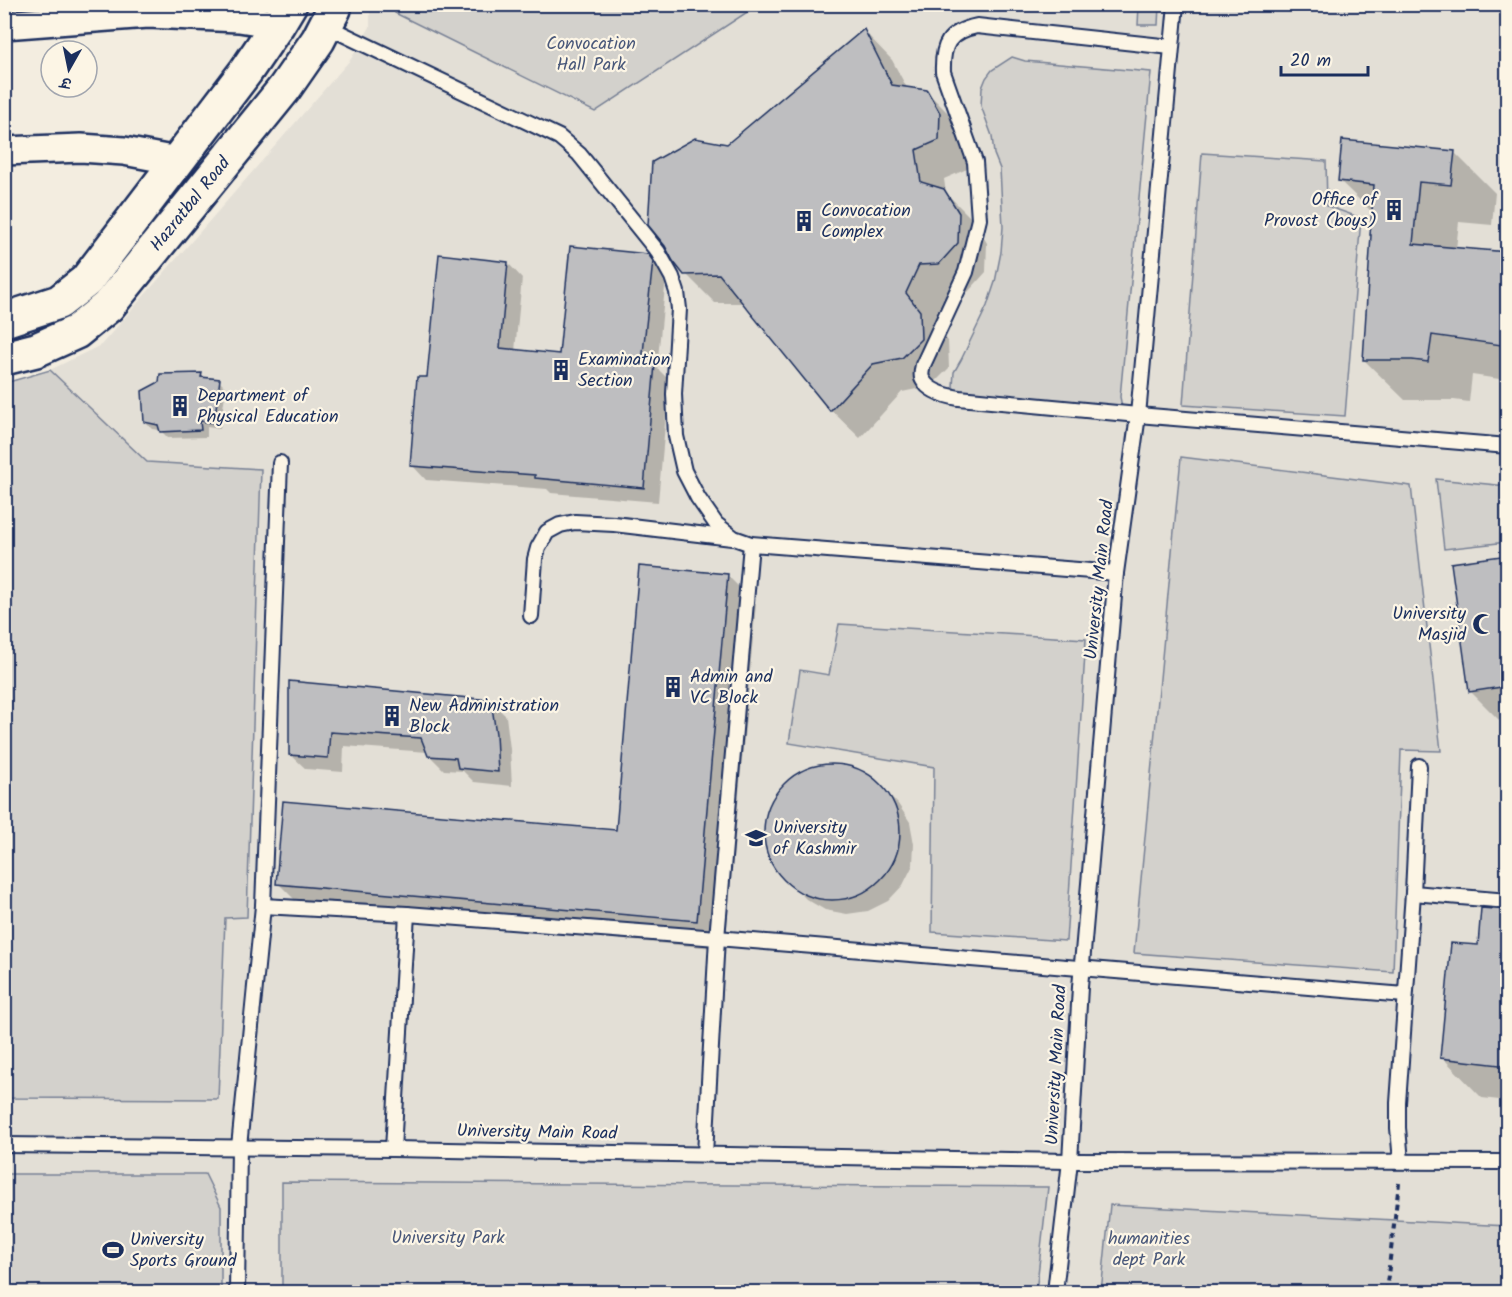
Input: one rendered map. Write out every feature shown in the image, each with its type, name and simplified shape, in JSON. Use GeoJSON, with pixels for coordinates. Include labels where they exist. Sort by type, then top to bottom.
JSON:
{"type":"FeatureCollection","features":[{"type":"Feature","properties":{"kind":"main road"},"geometry":{"type":"LineString","coordinates":[[284,14],[326,23]]}},
{"type":"Feature","properties":{"kind":"main road","name":"Hazratbal Road"},"geometry":{"type":"LineString","coordinates":[[4,320],[58,302],[86,281],[246,71],[284,14]]}},
{"type":"Feature","properties":{"kind":"main road","name":"Hazratbal Road"},"geometry":{"type":"LineString","coordinates":[[4,358],[36,350],[76,332],[108,306],[284,88],[326,23]]}},
{"type":"Feature","properties":{"kind":"street"},"geometry":{"type":"LineString","coordinates":[[4,25],[148,9],[239,18],[284,14]]}},
{"type":"Feature","properties":{"kind":"street"},"geometry":{"type":"LineString","coordinates":[[4,151],[81,148],[124,151],[177,161]]}},
{"type":"Feature","properties":{"kind":"lane","name":"University Main Road"},"geometry":{"type":"LineString","coordinates":[[1055,1293],[1070,1161],[1082,969],[1116,573],[1138,415],[1176,4]]}},
{"type":"Feature","properties":{"kind":"lane"},"geometry":{"type":"LineString","coordinates":[[326,23],[560,137],[579,154],[645,235],[658,252],[672,277],[677,292],[679,309],[674,394],[676,436],[684,471],[698,498],[716,524],[734,538]]}},
{"type":"Feature","properties":{"kind":"lane"},"geometry":{"type":"LineString","coordinates":[[1171,47],[976,26],[963,29],[952,36],[946,45],[942,59],[943,72],[975,162],[979,219],[966,272],[923,365],[922,380],[944,395],[959,398],[1508,446]]}},
{"type":"Feature","properties":{"kind":"lane"},"geometry":{"type":"LineString","coordinates":[[237,1293],[239,1147],[263,906],[280,463]]}},
{"type":"Feature","properties":{"kind":"lane"},"geometry":{"type":"LineString","coordinates":[[531,616],[534,559],[538,548],[547,532],[560,525],[575,522],[734,538],[751,544],[1116,573]]}},
{"type":"Feature","properties":{"kind":"lane"},"geometry":{"type":"LineString","coordinates":[[705,1154],[717,938],[751,544]]}},
{"type":"Feature","properties":{"kind":"lane"},"geometry":{"type":"LineString","coordinates":[[1401,1161],[1398,1104],[1413,892],[1419,766]]}},
{"type":"Feature","properties":{"kind":"lane"},"geometry":{"type":"LineString","coordinates":[[1413,892],[1508,901]]}},
{"type":"Feature","properties":{"kind":"lane"},"geometry":{"type":"LineString","coordinates":[[263,906],[407,914],[717,938],[1405,995]]}},
{"type":"Feature","properties":{"kind":"lane"},"geometry":{"type":"LineString","coordinates":[[393,1149],[407,914]]}},
{"type":"Feature","properties":{"kind":"lane","name":"University Main Road"},"geometry":{"type":"LineString","coordinates":[[4,1144],[1070,1161],[1508,1162]]}},
{"type":"Feature","properties":{"kind":"path"},"geometry":{"type":"LineString","coordinates":[[1386,1293],[1401,1161]]}},
{"type":"Feature","properties":{"kind":"shaded area","name":"University of Kashmir"},"geometry":{"type":"Polygon","coordinates":[[[370,5],[1507,5],[1507,1292],[5,1292],[5,383],[50,370],[101,345],[351,59],[370,27],[370,5]]]}},
{"type":"Feature","properties":{"kind":"green space","name":"Convocation Hall Park"},"geometry":{"type":"Polygon","coordinates":[[[395,4],[758,5],[595,112],[395,13],[395,4]]]}},
{"type":"Feature","properties":{"kind":"green space"},"geometry":{"type":"Polygon","coordinates":[[[1139,5],[1159,5],[1158,25],[1138,25],[1139,5]]]}},
{"type":"Feature","properties":{"kind":"green space"},"geometry":{"type":"Polygon","coordinates":[[[1012,57],[1025,61],[1151,72],[1120,397],[1122,407],[959,393],[953,387],[954,372],[987,306],[1001,252],[1003,227],[1000,169],[994,154],[992,136],[981,106],[982,88],[992,70],[1012,57]]]}},
{"type":"Feature","properties":{"kind":"green space"},"geometry":{"type":"Polygon","coordinates":[[[1202,153],[1326,161],[1327,206],[1361,218],[1345,416],[1183,405],[1202,153]]]}},
{"type":"Feature","properties":{"kind":"green space"},"geometry":{"type":"Polygon","coordinates":[[[50,370],[147,462],[261,469],[247,917],[225,918],[218,1099],[5,1098],[5,383],[50,370]]]}},
{"type":"Feature","properties":{"kind":"green space"},"geometry":{"type":"Polygon","coordinates":[[[1181,457],[1411,486],[1441,751],[1401,750],[1393,972],[1134,953],[1181,457]]]}},
{"type":"Feature","properties":{"kind":"green space"},"geometry":{"type":"Polygon","coordinates":[[[1436,479],[1507,486],[1507,542],[1444,549],[1436,479]]]}},
{"type":"Feature","properties":{"kind":"green space"},"geometry":{"type":"Polygon","coordinates":[[[839,624],[1086,639],[1066,941],[932,932],[934,767],[789,743],[800,670],[829,675],[839,624]]]}},
{"type":"Feature","properties":{"kind":"green space","name":"University Sports Ground"},"geometry":{"type":"Polygon","coordinates":[[[5,1174],[205,1174],[221,1207],[221,1292],[5,1292],[5,1174]]]}},
{"type":"Feature","properties":{"kind":"green space","name":"University Park"},"geometry":{"type":"Polygon","coordinates":[[[282,1182],[1048,1187],[1036,1292],[282,1292],[282,1182]]]}},
{"type":"Feature","properties":{"kind":"green space","name":"humanities dept Park"},"geometry":{"type":"Polygon","coordinates":[[[1110,1205],[1507,1226],[1507,1292],[1101,1292],[1110,1205]]]}},
{"type":"Feature","properties":{"kind":"building","name":"Convocation Complex"},"geometry":{"type":"Polygon","coordinates":[[[864,29],[892,85],[927,90],[940,113],[939,140],[916,150],[921,182],[944,189],[959,213],[958,243],[939,264],[919,265],[906,293],[920,311],[921,339],[902,358],[873,364],[830,411],[719,274],[684,275],[673,261],[665,246],[648,225],[652,162],[695,138],[727,144],[864,29]]]}},
{"type":"Feature","properties":{"kind":"building"},"geometry":{"type":"Polygon","coordinates":[[[1342,140],[1455,151],[1451,185],[1419,182],[1413,244],[1508,252],[1508,346],[1432,335],[1428,362],[1363,360],[1374,185],[1338,181],[1342,140]]]}},
{"type":"Feature","properties":{"kind":"building","name":"Examination Section"},"geometry":{"type":"Polygon","coordinates":[[[570,246],[648,254],[653,261],[642,362],[655,364],[644,488],[535,478],[535,475],[410,466],[417,377],[427,377],[439,254],[508,262],[500,348],[559,354],[570,246]]]}},
{"type":"Feature","properties":{"kind":"building","name":"Department of Physical Education"},"geometry":{"type":"Polygon","coordinates":[[[202,373],[201,377],[220,379],[214,423],[200,421],[201,430],[160,432],[158,425],[144,422],[142,391],[159,382],[160,374],[202,373]]]}},
{"type":"Feature","properties":{"kind":"building","name":"University Masjid"},"geometry":{"type":"Polygon","coordinates":[[[1508,555],[1508,686],[1469,692],[1451,563],[1508,555]]]}},
{"type":"Feature","properties":{"kind":"building","name":"Admin and VC Block"},"geometry":{"type":"Polygon","coordinates":[[[639,566],[728,574],[697,921],[276,884],[283,801],[616,830],[639,566]]]}},
{"type":"Feature","properties":{"kind":"building","name":"New Administration Block"},"geometry":{"type":"Polygon","coordinates":[[[289,681],[491,700],[498,772],[458,768],[456,758],[428,756],[421,738],[330,732],[328,758],[289,755],[289,681]]]}},
{"type":"Feature","properties":{"kind":"building"},"geometry":{"type":"Polygon","coordinates":[[[832,764],[858,770],[880,784],[894,806],[900,832],[894,858],[880,880],[858,894],[832,900],[806,894],[784,880],[770,858],[764,832],[770,806],[784,784],[806,770],[832,764]]]}},
{"type":"Feature","properties":{"kind":"building"},"geometry":{"type":"Polygon","coordinates":[[[1481,908],[1508,910],[1508,1066],[1440,1058],[1451,943],[1478,945],[1481,908]]]}},
{"type":"Feature","properties":{"kind":"place","name":"Office of Provost (boys)"},"geometry":{"type":"Point","coordinates":[1394,210]}},
{"type":"Feature","properties":{"kind":"place","name":"Convocation Complex"},"geometry":{"type":"Point","coordinates":[804,221]}},
{"type":"Feature","properties":{"kind":"place","name":"Examination Section"},"geometry":{"type":"Point","coordinates":[561,370]}},
{"type":"Feature","properties":{"kind":"place","name":"Department of Physical Education"},"geometry":{"type":"Point","coordinates":[180,406]}},
{"type":"Feature","properties":{"kind":"place","name":"University Masjid"},"geometry":{"type":"Point","coordinates":[1483,624]}},
{"type":"Feature","properties":{"kind":"place","name":"Admin and VC Block"},"geometry":{"type":"Point","coordinates":[673,687]}},
{"type":"Feature","properties":{"kind":"place","name":"New Administration Block"},"geometry":{"type":"Point","coordinates":[392,716]}},
{"type":"Feature","properties":{"kind":"place","name":"University of Kashmir"},"geometry":{"type":"Point","coordinates":[756,838]}},
{"type":"Feature","properties":{"kind":"place","name":"University Sports Ground"},"geometry":{"type":"Point","coordinates":[113,1250]}}]}
